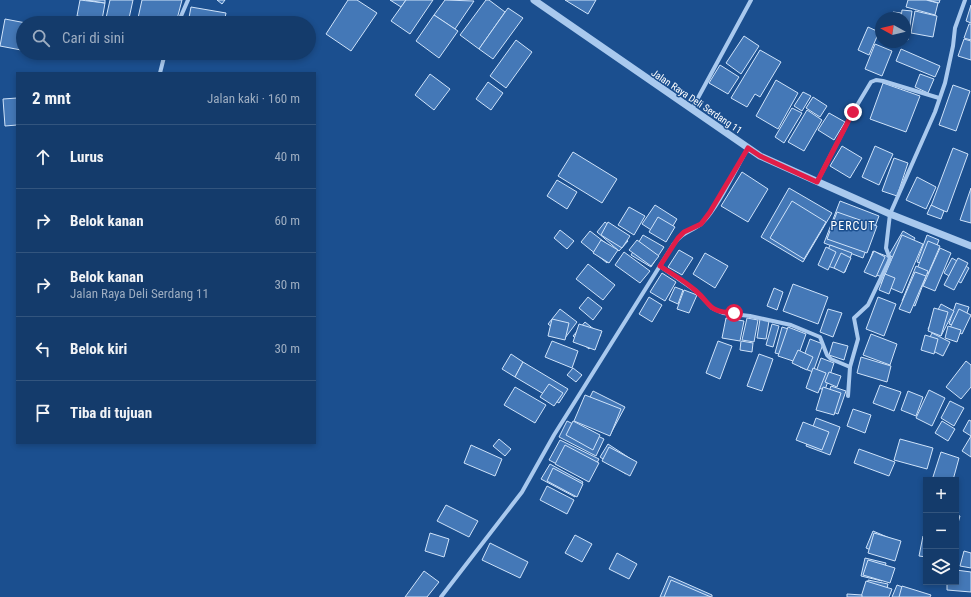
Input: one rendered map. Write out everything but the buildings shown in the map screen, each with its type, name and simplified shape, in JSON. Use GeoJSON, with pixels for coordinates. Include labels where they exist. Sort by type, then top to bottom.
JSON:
{"type":"FeatureCollection","features":[{"type":"Feature","properties":{"kind":"street"},"geometry":{"type":"LineString","coordinates":[[181,16],[188,0]]}},
{"type":"Feature","properties":{"kind":"street","name":"Jalan Raya Deli Serdang 11"},"geometry":{"type":"LineString","coordinates":[[534,0],[760,156],[890,214],[971,246]]}},
{"type":"Feature","properties":{"kind":"street"},"geometry":{"type":"LineString","coordinates":[[691,109],[752,0]]}},
{"type":"Feature","properties":{"kind":"street"},"geometry":{"type":"LineString","coordinates":[[848,396],[850,367],[858,339],[854,318],[868,305],[890,259],[886,248],[890,214],[939,98],[950,64],[955,28],[965,0]]}},
{"type":"Feature","properties":{"kind":"street"},"geometry":{"type":"LineString","coordinates":[[160,72],[163,60]]}},
{"type":"Feature","properties":{"kind":"street"},"geometry":{"type":"LineString","coordinates":[[817,182],[853,112],[871,82],[876,80],[884,81],[939,98]]}},
{"type":"Feature","properties":{"kind":"street"},"geometry":{"type":"LineString","coordinates":[[441,597],[522,492],[554,435],[678,238],[684,232],[701,224],[710,212],[748,148]]}},
{"type":"Feature","properties":{"kind":"street"},"geometry":{"type":"LineString","coordinates":[[660,266],[696,291],[712,308],[723,313],[750,316],[791,325],[820,337],[830,359],[850,367]]}},
{"type":"Feature","properties":{"kind":"district","name":"PERCUT"},"geometry":{"type":"Point","coordinates":[853,226]}},
{"type":"Feature","properties":{"kind":"route"},"geometry":{"type":"LineString","coordinates":[[734,313],[723,313],[712,308],[705,303],[696,291],[660,266],[678,238],[684,232],[701,224],[710,212],[748,148],[760,156],[817,182],[853,112]]}}]}
